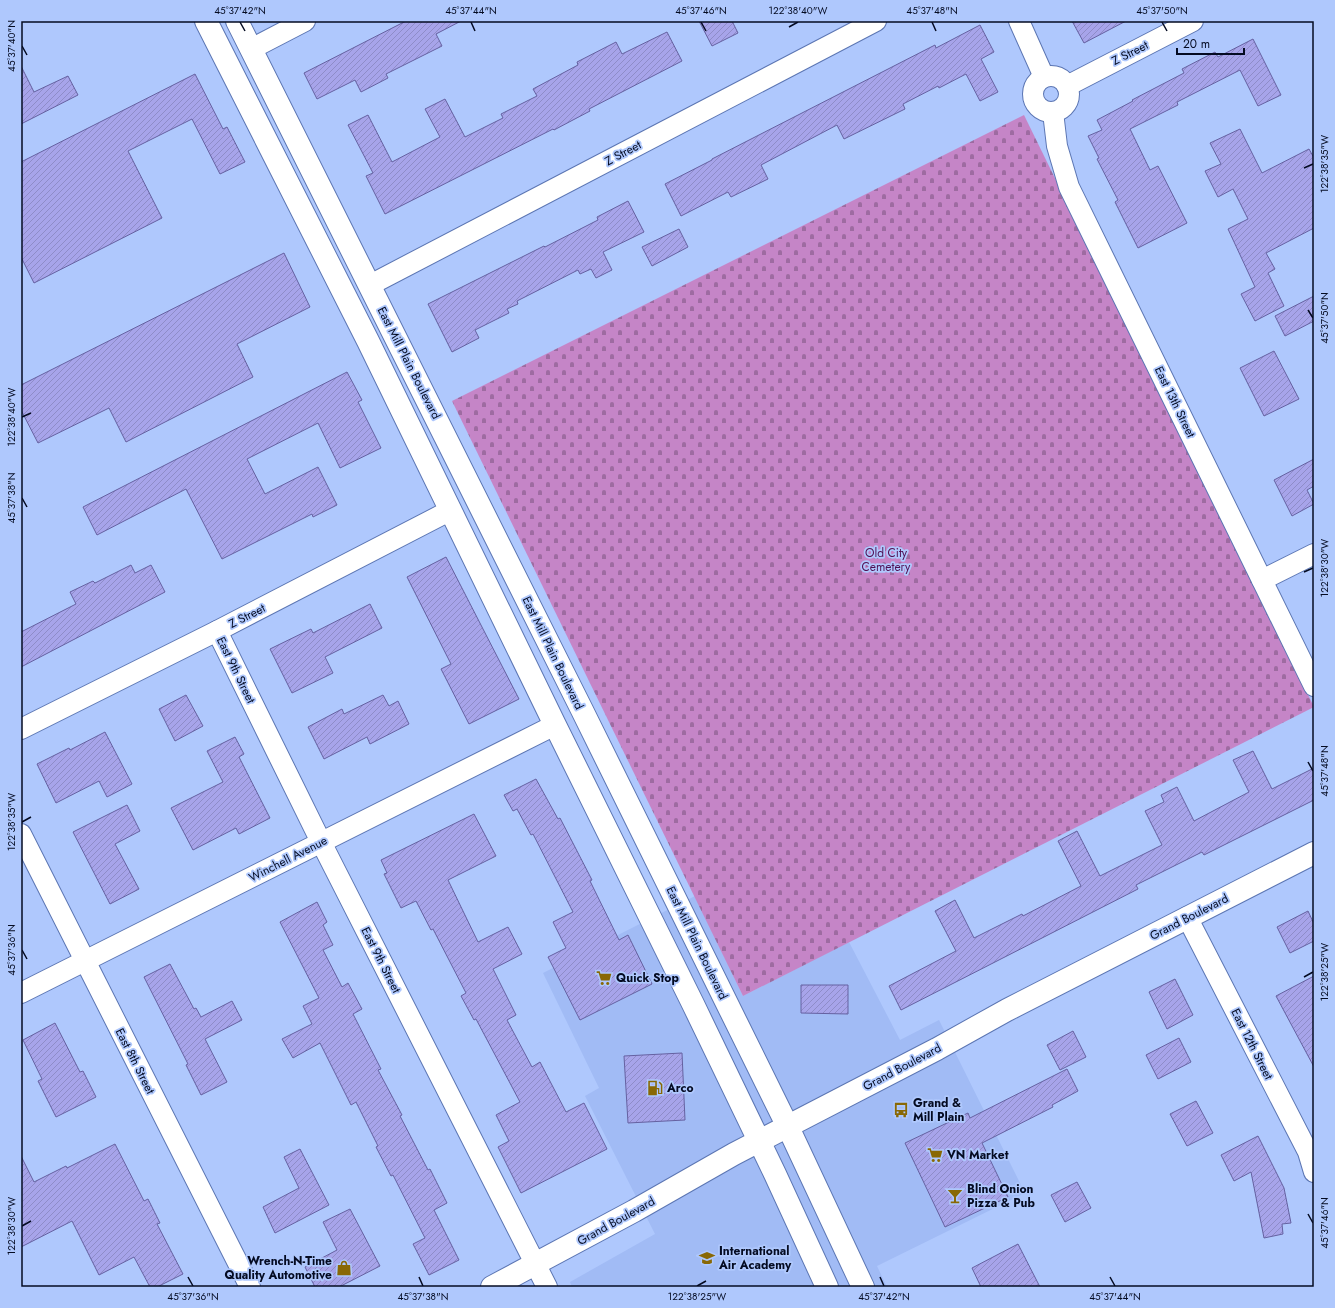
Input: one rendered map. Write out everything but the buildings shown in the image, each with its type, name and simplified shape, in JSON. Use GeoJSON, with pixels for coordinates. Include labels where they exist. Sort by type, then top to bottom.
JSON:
{"type":"FeatureCollection","features":[{"type":"Feature","properties":{"kind":"main road"},"geometry":{"type":"LineString","coordinates":[[206,21],[451,510],[693,1004],[827,1287]]}},
{"type":"Feature","properties":{"kind":"main road","name":"East Mill Plain Boulevard"},"geometry":{"type":"LineString","coordinates":[[237,21],[788,1126],[864,1287]]}},
{"type":"Feature","properties":{"kind":"main road","name":"Grand Boulevard"},"geometry":{"type":"LineString","coordinates":[[492,1287],[634,1211],[759,1141],[938,1049],[1006,1010],[1314,853]]}},
{"type":"Feature","properties":{"kind":"street"},"geometry":{"type":"LineString","coordinates":[[251,49],[305,21]]}},
{"type":"Feature","properties":{"kind":"street","name":"Z Street"},"geometry":{"type":"LineString","coordinates":[[370,286],[876,21]]}},
{"type":"Feature","properties":{"kind":"street"},"geometry":{"type":"LineString","coordinates":[[1019,21],[1044,77]]}},
{"type":"Feature","properties":{"kind":"street","name":"Z Street"},"geometry":{"type":"LineString","coordinates":[[1067,86],[1193,21]]}},
{"type":"Feature","properties":{"kind":"street"},"geometry":{"type":"LineString","coordinates":[[1056,76],[1067,86],[1069,94],[1067,102],[1061,109],[1053,112],[1042,110],[1036,105],[1033,99],[1034,88],[1037,82],[1044,77],[1056,76]]}},
{"type":"Feature","properties":{"kind":"street","name":"East 13th Street"},"geometry":{"type":"LineString","coordinates":[[1053,112],[1057,146],[1069,187],[1314,686]]}},
{"type":"Feature","properties":{"kind":"street","name":"Z Street"},"geometry":{"type":"LineString","coordinates":[[21,729],[217,631],[451,510]]}},
{"type":"Feature","properties":{"kind":"street"},"geometry":{"type":"LineString","coordinates":[[1262,580],[1314,554]]}},
{"type":"Feature","properties":{"kind":"street","name":"East 9th Street"},"geometry":{"type":"LineString","coordinates":[[217,631],[321,842],[548,1287]]}},
{"type":"Feature","properties":{"kind":"street","name":"Winchell Avenue"},"geometry":{"type":"LineString","coordinates":[[21,993],[555,725]]}},
{"type":"Feature","properties":{"kind":"street","name":"East 8th Street"},"geometry":{"type":"LineString","coordinates":[[21,834],[250,1287]]}},
{"type":"Feature","properties":{"kind":"street","name":"East 12th Street"},"geometry":{"type":"LineString","coordinates":[[1187,917],[1308,1152],[1314,1172]]}},
{"type":"Feature","properties":{"kind":"shaded area"},"geometry":{"type":"Polygon","coordinates":[[[695,896],[743,996],[849,942],[900,1040],[939,1020],[1025,1193],[877,1266],[887,1287],[572,1287],[570,1282],[655,1234],[585,1096],[599,1088],[543,973],[695,896]]]}},
{"type":"Feature","properties":{"kind":"green space","name":"Old City Cemetery"},"geometry":{"type":"Polygon","coordinates":[[[1024,115],[1314,707],[743,996],[452,401],[1024,115]]]}},
{"type":"Feature","properties":{"kind":"place","name":"Quick Stop"},"geometry":{"type":"Point","coordinates":[604,978]}},
{"type":"Feature","properties":{"kind":"place","name":"Arco"},"geometry":{"type":"Point","coordinates":[655,1088]}},
{"type":"Feature","properties":{"kind":"place","name":"Grand & Mill Plain"},"geometry":{"type":"Point","coordinates":[901,1110]}},
{"type":"Feature","properties":{"kind":"place","name":"VN Market"},"geometry":{"type":"Point","coordinates":[935,1155]}},
{"type":"Feature","properties":{"kind":"place","name":"Blind Onion Pizza & Pub"},"geometry":{"type":"Point","coordinates":[955,1196]}},
{"type":"Feature","properties":{"kind":"place","name":"International Air Academy"},"geometry":{"type":"Point","coordinates":[707,1258]}},
{"type":"Feature","properties":{"kind":"place","name":"Wrench-N-Time Quality Automotive"},"geometry":{"type":"Point","coordinates":[344,1268]}}]}
